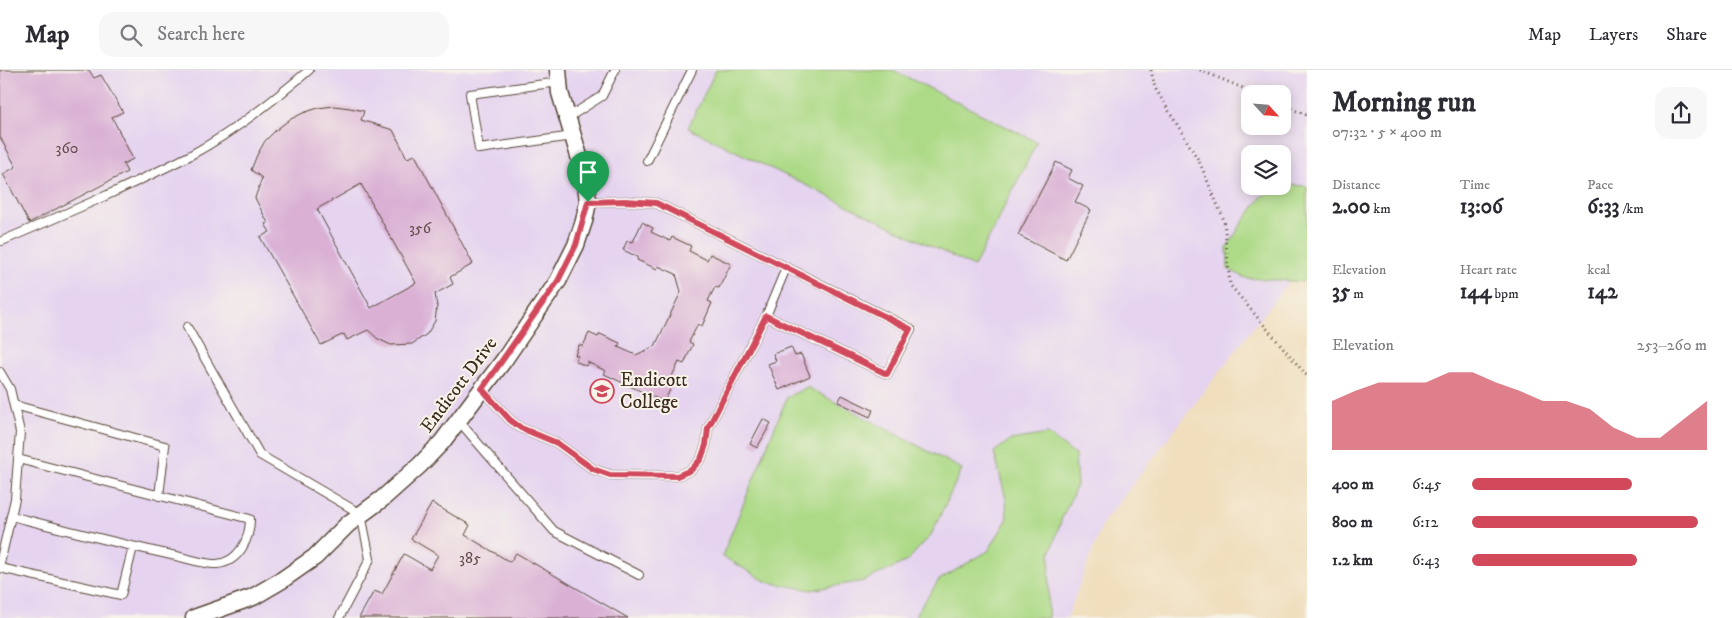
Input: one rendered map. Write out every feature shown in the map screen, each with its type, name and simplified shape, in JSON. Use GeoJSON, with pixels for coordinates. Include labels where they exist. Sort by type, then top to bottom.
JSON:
{"type":"FeatureCollection","features":[{"type":"Feature","properties":{"kind":"street","name":"Endicott Drive"},"geometry":{"type":"LineString","coordinates":[[194,618],[253,597],[282,580],[314,557],[348,524],[420,466],[482,389],[558,281],[576,245],[588,202],[585,176],[560,93],[559,76]]}},
{"type":"Feature","properties":{"kind":"lane"},"geometry":{"type":"LineString","coordinates":[[1,240],[68,212],[189,155],[222,136],[275,99],[309,70]]}},
{"type":"Feature","properties":{"kind":"lane"},"geometry":{"type":"LineString","coordinates":[[567,118],[602,96],[615,70]]}},
{"type":"Feature","properties":{"kind":"lane"},"geometry":{"type":"LineString","coordinates":[[647,161],[692,70]]}},
{"type":"Feature","properties":{"kind":"lane"},"geometry":{"type":"LineString","coordinates":[[559,76],[470,94],[479,149],[573,136]]}},
{"type":"Feature","properties":{"kind":"lane"},"geometry":{"type":"LineString","coordinates":[[588,202],[625,201],[656,203],[910,329],[887,374],[766,316]]}},
{"type":"Feature","properties":{"kind":"lane"},"geometry":{"type":"LineString","coordinates":[[482,389],[510,420],[528,431],[557,443],[593,469],[610,475],[677,476],[691,470],[701,459],[706,445],[708,428],[766,316],[786,268]]}},
{"type":"Feature","properties":{"kind":"lane"},"geometry":{"type":"LineString","coordinates":[[187,327],[260,455],[361,514],[370,558],[339,618]]}},
{"type":"Feature","properties":{"kind":"lane"},"geometry":{"type":"LineString","coordinates":[[0,372],[10,389],[20,432],[15,499],[0,563]]}},
{"type":"Feature","properties":{"kind":"lane"},"geometry":{"type":"LineString","coordinates":[[14,405],[165,446],[160,496]]}},
{"type":"Feature","properties":{"kind":"lane"},"geometry":{"type":"LineString","coordinates":[[458,420],[554,532],[639,576]]}},
{"type":"Feature","properties":{"kind":"lane"},"geometry":{"type":"LineString","coordinates":[[11,516],[133,547],[216,565],[233,559],[245,545],[250,528],[250,519],[18,459]]}},
{"type":"Feature","properties":{"kind":"lane"},"geometry":{"type":"LineString","coordinates":[[0,568],[121,595],[133,547]]}},
{"type":"Feature","properties":{"kind":"path"},"geometry":{"type":"LineString","coordinates":[[1151,70],[1155,88],[1199,161],[1224,220],[1230,285],[1307,376]]}},
{"type":"Feature","properties":{"kind":"path"},"geometry":{"type":"LineString","coordinates":[[1200,70],[1241,87]]}},
{"type":"Feature","properties":{"kind":"path"},"geometry":{"type":"LineString","coordinates":[[1291,108],[1307,115]]}},
{"type":"Feature","properties":{"kind":"shaded area","name":"Endicott College"},"geometry":{"type":"Polygon","coordinates":[[[0,70],[1307,70],[1307,258],[1103,523],[1067,618],[0,618],[0,70]]]}},
{"type":"Feature","properties":{"kind":"green space"},"geometry":{"type":"Polygon","coordinates":[[[716,70],[893,70],[1037,142],[974,267],[688,128],[716,70]]]}},
{"type":"Feature","properties":{"kind":"green space"},"geometry":{"type":"Polygon","coordinates":[[[1291,186],[1307,186],[1307,282],[1245,278],[1228,269],[1227,248],[1262,196],[1291,195],[1291,186]]]}},
{"type":"Feature","properties":{"kind":"green space"},"geometry":{"type":"Polygon","coordinates":[[[807,387],[962,469],[931,535],[907,561],[864,581],[811,590],[767,582],[722,556],[787,397],[807,387]]]}},
{"type":"Feature","properties":{"kind":"green space"},"geometry":{"type":"Polygon","coordinates":[[[1048,434],[1075,455],[1077,485],[1062,518],[1050,554],[1048,618],[916,618],[916,614],[939,580],[988,551],[1007,520],[1006,499],[994,452],[1011,440],[1048,434]]]}},
{"type":"Feature","properties":{"kind":"building"},"geometry":{"type":"Polygon","coordinates":[[[0,70],[89,70],[94,78],[101,75],[123,112],[112,117],[133,159],[123,164],[127,172],[29,223],[3,174],[16,167],[0,137],[0,70]]]}},
{"type":"Feature","properties":{"kind":"building"},"geometry":{"type":"Polygon","coordinates":[[[334,106],[364,111],[361,120],[393,130],[407,158],[415,155],[473,264],[450,277],[453,284],[435,294],[437,306],[435,321],[427,334],[412,344],[391,345],[378,339],[368,330],[347,340],[344,334],[321,345],[260,237],[270,232],[265,224],[268,223],[255,198],[262,178],[251,170],[257,155],[265,141],[276,130],[289,120],[318,108],[334,106]],[[361,184],[317,209],[371,308],[416,283],[361,184]]]}},
{"type":"Feature","properties":{"kind":"building"},"geometry":{"type":"Polygon","coordinates":[[[1056,162],[1072,170],[1068,178],[1083,186],[1075,202],[1091,210],[1066,260],[1018,235],[1056,162]]]}},
{"type":"Feature","properties":{"kind":"building"},"geometry":{"type":"Polygon","coordinates":[[[642,222],[653,228],[651,232],[670,241],[672,237],[691,246],[689,251],[707,260],[710,254],[731,264],[719,288],[715,287],[708,301],[712,303],[702,326],[698,324],[689,342],[693,344],[684,364],[679,362],[671,378],[675,380],[664,402],[604,374],[606,371],[587,362],[586,366],[575,361],[578,356],[575,355],[579,345],[583,346],[589,333],[598,337],[600,334],[620,343],[618,347],[636,355],[655,346],[681,292],[676,274],[658,266],[657,269],[637,260],[638,257],[623,250],[627,241],[633,242],[642,222]]]}},
{"type":"Feature","properties":{"kind":"building"},"geometry":{"type":"Polygon","coordinates":[[[791,347],[795,356],[801,354],[810,376],[779,390],[768,364],[776,361],[773,354],[791,347]]]}},
{"type":"Feature","properties":{"kind":"building"},"geometry":{"type":"Polygon","coordinates":[[[842,395],[873,410],[870,417],[838,402],[842,395]]]}},
{"type":"Feature","properties":{"kind":"building"},"geometry":{"type":"Polygon","coordinates":[[[763,419],[771,423],[757,448],[750,444],[763,419]]]}},
{"type":"Feature","properties":{"kind":"building"},"geometry":{"type":"Polygon","coordinates":[[[432,503],[470,525],[465,535],[510,562],[516,553],[628,618],[359,618],[374,591],[382,594],[404,554],[430,569],[438,555],[411,539],[432,503]]]}},
{"type":"Feature","properties":{"kind":"place","name":"Endicott College"},"geometry":{"type":"Point","coordinates":[602,391]}},
{"type":"Feature","properties":{"kind":"route"},"geometry":{"type":"LineString","coordinates":[[625,201],[656,203],[910,329],[887,374],[766,316],[708,428],[706,445],[701,459],[691,470],[677,476],[610,475],[593,469],[557,443],[521,428],[510,420],[482,389],[558,281],[576,245],[588,202],[625,201]]}}]}
